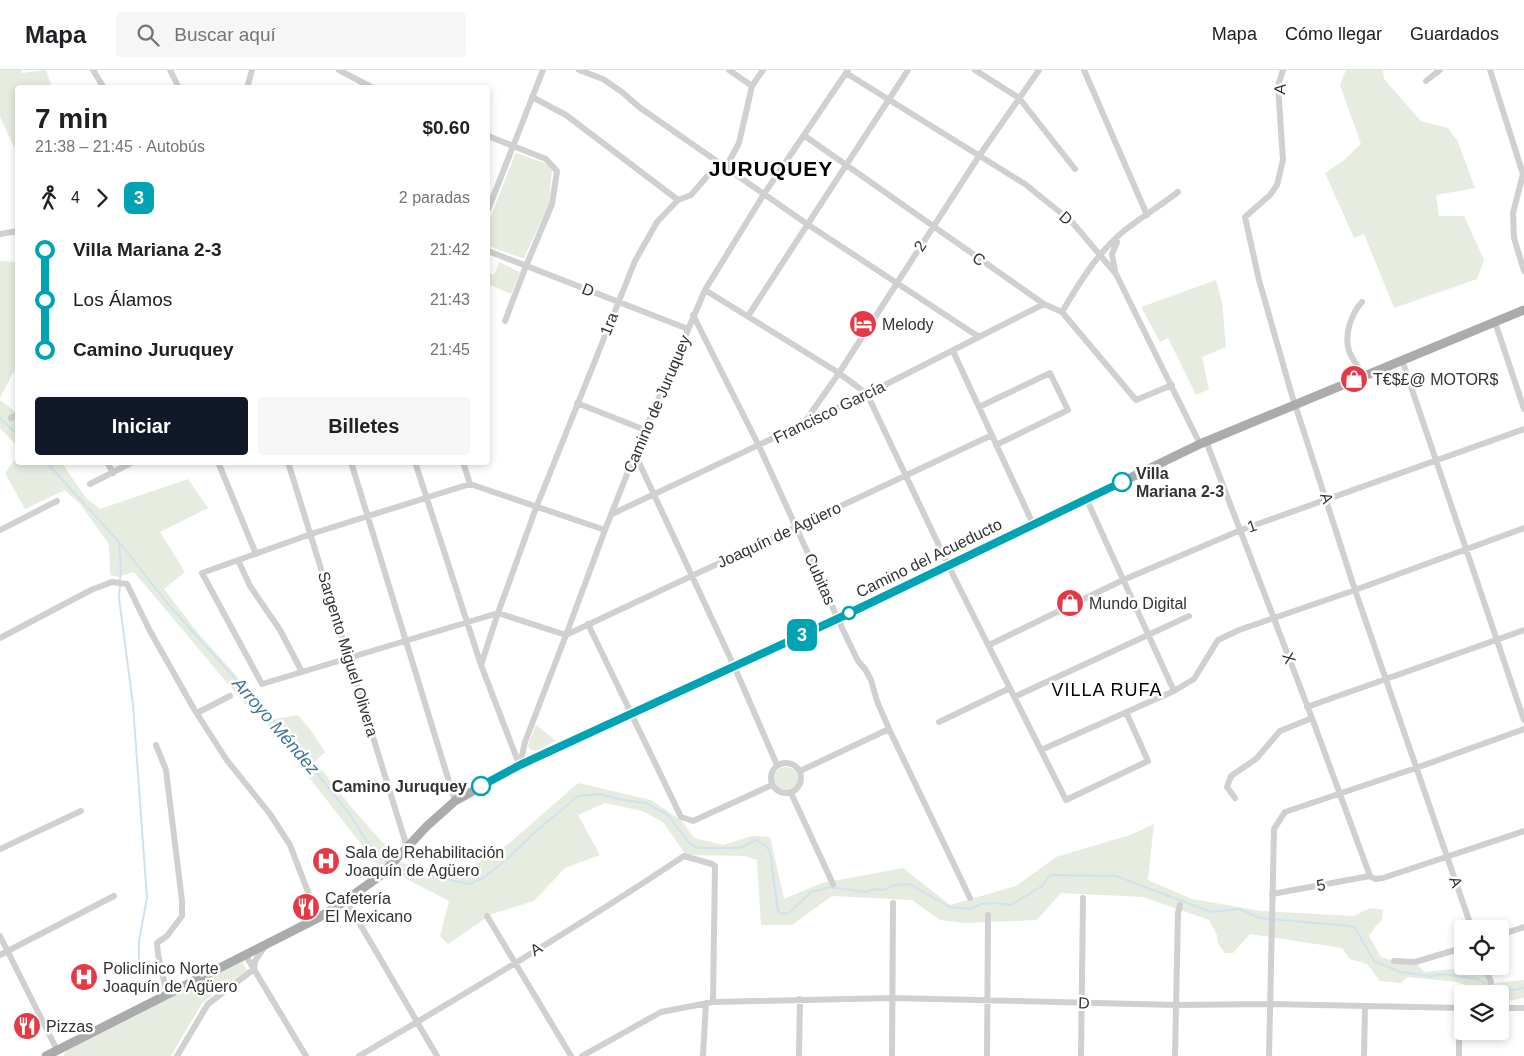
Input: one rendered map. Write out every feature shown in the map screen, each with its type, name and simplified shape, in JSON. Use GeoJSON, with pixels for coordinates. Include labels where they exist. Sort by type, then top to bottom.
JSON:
{"type":"FeatureCollection","features":[{"type":"Feature","properties":{"kind":"main road","name":"Camino del Acueducto"},"geometry":{"type":"LineString","coordinates":[[46,1056],[58,1053],[318,918],[381,875],[427,826],[455,801],[520,765],[837,619],[1203,442],[1524,310]]}},
{"type":"Feature","properties":{"kind":"street"},"geometry":{"type":"LineString","coordinates":[[93,70],[102,85]]}},
{"type":"Feature","properties":{"kind":"street"},"geometry":{"type":"LineString","coordinates":[[170,70],[178,85]]}},
{"type":"Feature","properties":{"kind":"street"},"geometry":{"type":"LineString","coordinates":[[248,85],[252,70]]}},
{"type":"Feature","properties":{"kind":"street"},"geometry":{"type":"LineString","coordinates":[[339,70],[367,85]]}},
{"type":"Feature","properties":{"kind":"street"},"geometry":{"type":"LineString","coordinates":[[490,205],[543,70]]}},
{"type":"Feature","properties":{"kind":"street"},"geometry":{"type":"LineString","coordinates":[[578,70],[603,79],[639,107],[807,224],[979,337]]}},
{"type":"Feature","properties":{"kind":"street"},"geometry":{"type":"LineString","coordinates":[[729,70],[752,86]]}},
{"type":"Feature","properties":{"kind":"street"},"geometry":{"type":"LineString","coordinates":[[726,166],[739,142],[752,86],[763,70]]}},
{"type":"Feature","properties":{"kind":"street"},"geometry":{"type":"LineString","coordinates":[[748,316],[908,70]]}},
{"type":"Feature","properties":{"kind":"street"},"geometry":{"type":"LineString","coordinates":[[975,70],[1019,98],[1075,169]]}},
{"type":"Feature","properties":{"kind":"street","name":"2"},"geometry":{"type":"LineString","coordinates":[[804,424],[979,156],[1039,70]]}},
{"type":"Feature","properties":{"kind":"street"},"geometry":{"type":"LineString","coordinates":[[1084,70],[1147,215]]}},
{"type":"Feature","properties":{"kind":"street","name":"A"},"geometry":{"type":"LineString","coordinates":[[1283,70],[1278,86],[1283,160],[1277,185],[1270,196],[1245,218],[1259,280],[1295,404],[1356,590],[1469,920]]}},
{"type":"Feature","properties":{"kind":"street"},"geometry":{"type":"LineString","coordinates":[[1426,82],[1440,70]]}},
{"type":"Feature","properties":{"kind":"street"},"geometry":{"type":"LineString","coordinates":[[1490,70],[1523,174],[1513,213],[1514,238],[1524,271]]}},
{"type":"Feature","properties":{"kind":"street","name":"D"},"geometry":{"type":"LineString","coordinates":[[847,72],[1025,184],[1072,222],[1116,274],[1203,442]]}},
{"type":"Feature","properties":{"kind":"street","name":"Camino de Juruquey"},"geometry":{"type":"LineString","coordinates":[[520,765],[524,742],[605,530],[693,315],[705,290],[764,194],[847,72]]}},
{"type":"Feature","properties":{"kind":"street"},"geometry":{"type":"LineString","coordinates":[[532,97],[566,115],[678,200]]}},
{"type":"Feature","properties":{"kind":"street","name":"C"},"geometry":{"type":"LineString","coordinates":[[805,136],[1044,304],[1062,312],[1136,400],[1172,384]]}},
{"type":"Feature","properties":{"kind":"street"},"geometry":{"type":"LineString","coordinates":[[490,137],[546,159],[557,171],[552,204],[505,321]]}},
{"type":"Feature","properties":{"kind":"street","name":"1ra"},"geometry":{"type":"LineString","coordinates":[[481,665],[536,508],[635,261],[656,222],[678,200],[691,195],[710,173],[726,166]]}},
{"type":"Feature","properties":{"kind":"street"},"geometry":{"type":"LineString","coordinates":[[490,190],[495,192]]}},
{"type":"Feature","properties":{"kind":"street"},"geometry":{"type":"LineString","coordinates":[[1062,312],[1083,278],[1100,256],[1124,231],[1178,192]]}},
{"type":"Feature","properties":{"kind":"street"},"geometry":{"type":"LineString","coordinates":[[1116,274],[1112,254],[1115,244],[1124,231]]}},
{"type":"Feature","properties":{"kind":"street"},"geometry":{"type":"LineString","coordinates":[[0,234],[15,232]]}},
{"type":"Feature","properties":{"kind":"street","name":"D"},"geometry":{"type":"LineString","coordinates":[[490,252],[688,329]]}},
{"type":"Feature","properties":{"kind":"street"},"geometry":{"type":"LineString","coordinates":[[705,290],[839,373],[867,394],[949,565],[1066,800],[1148,761],[1126,712]]}},
{"type":"Feature","properties":{"kind":"street"},"geometry":{"type":"LineString","coordinates":[[1362,302],[1353,315],[1347,341],[1350,352],[1363,375]]}},
{"type":"Feature","properties":{"kind":"street","name":"Francisco García"},"geometry":{"type":"LineString","coordinates":[[612,514],[654,496],[867,394],[1044,304]]}},
{"type":"Feature","properties":{"kind":"street","name":"Cubitas"},"geometry":{"type":"LineString","coordinates":[[693,315],[759,446],[837,619],[858,661],[871,680],[876,701],[970,898]]}},
{"type":"Feature","properties":{"kind":"street"},"geometry":{"type":"LineString","coordinates":[[1495,322],[1524,409]]}},
{"type":"Feature","properties":{"kind":"street"},"geometry":{"type":"LineString","coordinates":[[953,351],[1033,524]]}},
{"type":"Feature","properties":{"kind":"street"},"geometry":{"type":"LineString","coordinates":[[1402,360],[1524,720]]}},
{"type":"Feature","properties":{"kind":"street"},"geometry":{"type":"LineString","coordinates":[[979,406],[1050,373],[1068,410],[996,445]]}},
{"type":"Feature","properties":{"kind":"street"},"geometry":{"type":"LineString","coordinates":[[577,403],[645,430]]}},
{"type":"Feature","properties":{"kind":"street","name":"1"},"geometry":{"type":"LineString","coordinates":[[989,645],[1123,580],[1241,530],[1524,429]]}},
{"type":"Feature","properties":{"kind":"street","name":"Joaquín de Agüero"},"geometry":{"type":"LineString","coordinates":[[566,635],[992,435]]}},
{"type":"Feature","properties":{"kind":"street","name":"X"},"geometry":{"type":"LineString","coordinates":[[1203,442],[1241,530],[1370,876]]}},
{"type":"Feature","properties":{"kind":"street"},"geometry":{"type":"LineString","coordinates":[[635,454],[734,666],[777,765]]}},
{"type":"Feature","properties":{"kind":"street"},"geometry":{"type":"LineString","coordinates":[[109,465],[113,473]]}},
{"type":"Feature","properties":{"kind":"street"},"geometry":{"type":"LineString","coordinates":[[90,484],[128,465]]}},
{"type":"Feature","properties":{"kind":"street"},"geometry":{"type":"LineString","coordinates":[[219,465],[256,554]]}},
{"type":"Feature","properties":{"kind":"street","name":"Sargento Miguel Olivera"},"geometry":{"type":"LineString","coordinates":[[289,465],[407,846]]}},
{"type":"Feature","properties":{"kind":"street"},"geometry":{"type":"LineString","coordinates":[[352,465],[455,801]]}},
{"type":"Feature","properties":{"kind":"street"},"geometry":{"type":"LineString","coordinates":[[416,465],[481,665],[520,765]]}},
{"type":"Feature","properties":{"kind":"street"},"geometry":{"type":"LineString","coordinates":[[464,465],[470,484]]}},
{"type":"Feature","properties":{"kind":"street"},"geometry":{"type":"LineString","coordinates":[[566,635],[498,613],[262,684],[202,573],[311,534],[470,484],[605,530]]}},
{"type":"Feature","properties":{"kind":"street"},"geometry":{"type":"LineString","coordinates":[[1086,498],[1174,691]]}},
{"type":"Feature","properties":{"kind":"street"},"geometry":{"type":"LineString","coordinates":[[0,530],[57,501]]}},
{"type":"Feature","properties":{"kind":"street"},"geometry":{"type":"LineString","coordinates":[[1041,750],[1174,691],[1194,679],[1218,640],[1239,630],[1356,590],[1524,528]]}},
{"type":"Feature","properties":{"kind":"street"},"geometry":{"type":"LineString","coordinates":[[238,560],[250,586],[280,630],[302,672]]}},
{"type":"Feature","properties":{"kind":"street"},"geometry":{"type":"LineString","coordinates":[[0,638],[91,590],[112,582],[127,584],[150,631],[197,713],[226,759],[270,814],[290,845],[318,918]]}},
{"type":"Feature","properties":{"kind":"street"},"geometry":{"type":"LineString","coordinates":[[1014,697],[1189,616]]}},
{"type":"Feature","properties":{"kind":"street"},"geometry":{"type":"LineString","coordinates":[[588,624],[630,715],[681,817],[694,820],[772,785]]}},
{"type":"Feature","properties":{"kind":"street"},"geometry":{"type":"LineString","coordinates":[[1307,707],[1524,630]]}},
{"type":"Feature","properties":{"kind":"street"},"geometry":{"type":"LineString","coordinates":[[939,722],[1010,688]]}},
{"type":"Feature","properties":{"kind":"street"},"geometry":{"type":"LineString","coordinates":[[197,713],[230,696]]}},
{"type":"Feature","properties":{"kind":"street"},"geometry":{"type":"LineString","coordinates":[[1235,798],[1227,787],[1231,776],[1256,759],[1280,731],[1312,718]]}},
{"type":"Feature","properties":{"kind":"street"},"geometry":{"type":"LineString","coordinates":[[800,771],[889,728]]}},
{"type":"Feature","properties":{"kind":"street"},"geometry":{"type":"LineString","coordinates":[[1269,1056],[1274,829],[1285,812],[1524,729]]}},
{"type":"Feature","properties":{"kind":"street"},"geometry":{"type":"LineString","coordinates":[[156,745],[166,770],[182,900],[182,916],[167,936],[157,943],[167,995]]}},
{"type":"Feature","properties":{"kind":"street"},"geometry":{"type":"LineString","coordinates":[[782,763],[792,764],[800,771],[801,781],[796,790],[791,793],[783,793],[772,785],[772,772],[777,765],[782,763]]}},
{"type":"Feature","properties":{"kind":"street"},"geometry":{"type":"LineString","coordinates":[[791,793],[833,884]]}},
{"type":"Feature","properties":{"kind":"street"},"geometry":{"type":"LineString","coordinates":[[0,849],[81,811]]}},
{"type":"Feature","properties":{"kind":"street","name":"5"},"geometry":{"type":"LineString","coordinates":[[1272,894],[1370,876],[1375,879],[1382,878],[1524,831]]}},
{"type":"Feature","properties":{"kind":"street","name":"A"},"geometry":{"type":"LineString","coordinates":[[359,1056],[638,887],[684,856],[715,866],[709,1002]]}},
{"type":"Feature","properties":{"kind":"street"},"geometry":{"type":"LineString","coordinates":[[0,955],[114,896]]}},
{"type":"Feature","properties":{"kind":"street"},"geometry":{"type":"LineString","coordinates":[[1081,1056],[1083,898]]}},
{"type":"Feature","properties":{"kind":"street"},"geometry":{"type":"LineString","coordinates":[[345,901],[436,1056]]}},
{"type":"Feature","properties":{"kind":"street"},"geometry":{"type":"LineString","coordinates":[[892,1056],[893,903]]}},
{"type":"Feature","properties":{"kind":"street"},"geometry":{"type":"LineString","coordinates":[[1175,1056],[1178,913],[1180,905]]}},
{"type":"Feature","properties":{"kind":"street"},"geometry":{"type":"LineString","coordinates":[[988,914],[988,1056]]}},
{"type":"Feature","properties":{"kind":"street"},"geometry":{"type":"LineString","coordinates":[[488,916],[571,1056]]}},
{"type":"Feature","properties":{"kind":"street"},"geometry":{"type":"LineString","coordinates":[[1509,932],[1524,927]]}},
{"type":"Feature","properties":{"kind":"street"},"geometry":{"type":"LineString","coordinates":[[0,936],[58,1053]]}},
{"type":"Feature","properties":{"kind":"street"},"geometry":{"type":"LineString","coordinates":[[177,1056],[208,1004],[254,969],[255,961],[265,946]]}},
{"type":"Feature","properties":{"kind":"street"},"geometry":{"type":"LineString","coordinates":[[1394,961],[1415,962],[1454,950]]}},
{"type":"Feature","properties":{"kind":"street"},"geometry":{"type":"LineString","coordinates":[[246,956],[306,1056]]}},
{"type":"Feature","properties":{"kind":"street"},"geometry":{"type":"LineString","coordinates":[[1488,975],[1491,982]]}},
{"type":"Feature","properties":{"kind":"street","name":"D"},"geometry":{"type":"LineString","coordinates":[[582,1056],[661,1012],[709,1002],[892,998],[1176,1005],[1269,1004],[1454,1008]]}},
{"type":"Feature","properties":{"kind":"street"},"geometry":{"type":"LineString","coordinates":[[799,1056],[800,999]]}},
{"type":"Feature","properties":{"kind":"street"},"geometry":{"type":"LineString","coordinates":[[703,1056],[709,1002]]}},
{"type":"Feature","properties":{"kind":"street"},"geometry":{"type":"LineString","coordinates":[[1364,1056],[1365,1006]]}},
{"type":"Feature","properties":{"kind":"street"},"geometry":{"type":"LineString","coordinates":[[1509,1008],[1524,1008]]}},
{"type":"Feature","properties":{"kind":"street"},"geometry":{"type":"LineString","coordinates":[[1459,1056],[1460,1040]]}},
{"type":"Feature","properties":{"kind":"shaded area"},"geometry":{"type":"Polygon","coordinates":[[[0,70],[21,70],[22,73],[46,70],[51,85],[15,85],[15,147],[0,117],[0,70]]]}},
{"type":"Feature","properties":{"kind":"shaded area"},"geometry":{"type":"Polygon","coordinates":[[[1346,70],[1383,70],[1384,79],[1421,121],[1448,128],[1458,142],[1475,188],[1436,195],[1439,216],[1464,216],[1484,260],[1477,279],[1394,308],[1364,234],[1354,238],[1325,173],[1343,161],[1361,144],[1340,85],[1346,70]]]}},
{"type":"Feature","properties":{"kind":"shaded area"},"geometry":{"type":"Polygon","coordinates":[[[517,153],[547,164],[552,170],[549,204],[524,258],[490,247],[490,219],[517,153]]]}},
{"type":"Feature","properties":{"kind":"shaded area"},"geometry":{"type":"Polygon","coordinates":[[[0,261],[15,262],[15,372],[0,398],[0,261]]]}},
{"type":"Feature","properties":{"kind":"shaded area"},"geometry":{"type":"Polygon","coordinates":[[[499,262],[520,272],[511,294],[490,285],[490,274],[494,275],[499,262]]]}},
{"type":"Feature","properties":{"kind":"shaded area"},"geometry":{"type":"Polygon","coordinates":[[[1216,280],[1222,302],[1226,347],[1202,357],[1209,389],[1196,395],[1168,338],[1160,342],[1141,307],[1216,280]]]}},
{"type":"Feature","properties":{"kind":"shaded area"},"geometry":{"type":"Polygon","coordinates":[[[0,400],[15,411],[15,444],[0,428],[0,400]]]}},
{"type":"Feature","properties":{"kind":"shaded area"},"geometry":{"type":"Polygon","coordinates":[[[15,460],[15,465],[63,465],[86,498],[100,509],[188,479],[208,508],[160,532],[185,572],[164,589],[197,632],[275,719],[298,715],[325,752],[315,761],[351,807],[401,863],[458,874],[507,845],[578,783],[651,800],[682,821],[694,838],[723,845],[752,836],[770,837],[784,899],[822,883],[903,868],[950,905],[1016,886],[1056,857],[1130,835],[1154,824],[1148,880],[1192,899],[1261,911],[1354,916],[1370,908],[1383,910],[1382,920],[1369,936],[1381,957],[1394,961],[1416,963],[1424,972],[1454,969],[1454,975],[1487,975],[1494,983],[1524,980],[1524,998],[1509,1001],[1509,985],[1465,985],[1457,982],[1408,977],[1401,983],[1380,981],[1367,964],[1350,959],[1342,948],[1250,934],[1233,953],[1225,953],[1218,944],[1217,935],[1209,920],[1143,897],[1061,893],[1037,920],[966,923],[940,920],[912,900],[832,896],[792,925],[761,925],[757,860],[744,856],[686,855],[663,822],[642,811],[605,803],[578,815],[600,855],[565,868],[534,901],[492,914],[448,944],[440,936],[449,901],[376,863],[260,715],[244,703],[134,572],[118,577],[110,575],[109,544],[80,504],[65,490],[25,509],[5,473],[15,460]]]}},
{"type":"Feature","properties":{"kind":"shaded area"},"geometry":{"type":"Polygon","coordinates":[[[536,725],[556,741],[535,751],[530,749],[528,745],[536,725]]]}},
{"type":"Feature","properties":{"kind":"shaded area"},"geometry":{"type":"Polygon","coordinates":[[[786,767],[791,768],[797,774],[797,784],[791,790],[786,791],[781,790],[775,784],[774,779],[775,774],[781,768],[786,767]]]}},
{"type":"Feature","properties":{"kind":"shaded area"},"geometry":{"type":"Polygon","coordinates":[[[242,962],[247,970],[202,1003],[171,1056],[64,1056],[66,1051],[242,962]]]}},
{"type":"Feature","properties":{"kind":"waterway","name":"Arroyo Méndez"},"geometry":{"type":"LineString","coordinates":[[0,418],[15,432]]}},
{"type":"Feature","properties":{"kind":"waterway","name":"Arroyo Méndez"},"geometry":{"type":"LineString","coordinates":[[49,465],[119,542],[168,604],[285,734],[348,812],[377,857],[388,862]]}},
{"type":"Feature","properties":{"kind":"waterway"},"geometry":{"type":"LineString","coordinates":[[119,543],[120,581]]}},
{"type":"Feature","properties":{"kind":"waterway"},"geometry":{"type":"LineString","coordinates":[[120,585],[119,598],[133,705],[147,898],[139,940],[139,966]]}},
{"type":"Feature","properties":{"kind":"waterway","name":"Arroyo Méndez"},"geometry":{"type":"LineString","coordinates":[[394,866],[402,870],[469,884],[483,878],[507,859],[534,833],[578,796],[599,794],[646,803],[668,815],[690,844],[698,848],[740,848],[756,840],[766,846],[770,852],[778,911],[782,914],[789,913],[811,892],[830,887],[865,892],[875,889],[883,890],[895,885],[909,884],[950,907],[971,909],[981,904],[1011,905],[1042,886],[1050,875],[1116,876],[1211,912],[1239,909],[1260,918],[1350,926],[1355,928],[1374,961],[1400,972],[1430,976],[1443,974],[1477,979],[1491,986],[1514,990],[1524,988]]}},
{"type":"Feature","properties":{"kind":"bus line","name":"3"},"geometry":{"type":"LineString","coordinates":[[481,786],[520,765],[837,619],[1122,482]]}},
{"type":"Feature","properties":{"kind":"place","name":"Melody"},"geometry":{"type":"Point","coordinates":[863,324]}},
{"type":"Feature","properties":{"kind":"place","name":"T€$£@ MOTOR$"},"geometry":{"type":"Point","coordinates":[1354,379]}},
{"type":"Feature","properties":{"kind":"place","name":"Villa Mariana 2-3"},"geometry":{"type":"Point","coordinates":[1122,482]}},
{"type":"Feature","properties":{"kind":"place","name":"Mundo Digital"},"geometry":{"type":"Point","coordinates":[1070,603]}},
{"type":"Feature","properties":{"kind":"place","name":"Camino Juruquey"},"geometry":{"type":"Point","coordinates":[481,786]}},
{"type":"Feature","properties":{"kind":"place","name":"Sala de Rehabilitación Joaquín de Agüero"},"geometry":{"type":"Point","coordinates":[326,861]}},
{"type":"Feature","properties":{"kind":"place","name":"Cafetería El Mexicano"},"geometry":{"type":"Point","coordinates":[306,907]}},
{"type":"Feature","properties":{"kind":"place","name":"Policlínico Norte Joaquín de Agüero"},"geometry":{"type":"Point","coordinates":[84,977]}},
{"type":"Feature","properties":{"kind":"place","name":"Pizzas"},"geometry":{"type":"Point","coordinates":[27,1026]}},
{"type":"Feature","properties":{"kind":"district","name":"JURUQUEY"},"geometry":{"type":"Point","coordinates":[771,168]}},
{"type":"Feature","properties":{"kind":"district","name":"VILLA RUFA"},"geometry":{"type":"Point","coordinates":[1107,690]}}]}
